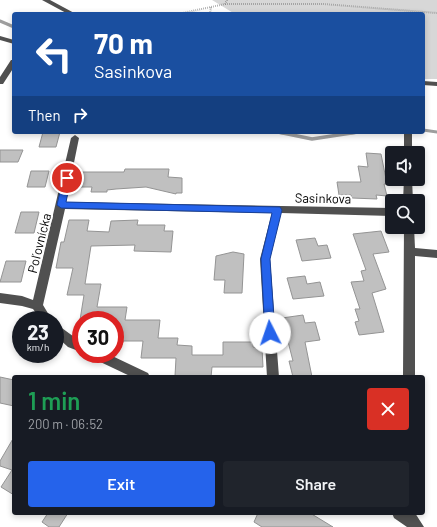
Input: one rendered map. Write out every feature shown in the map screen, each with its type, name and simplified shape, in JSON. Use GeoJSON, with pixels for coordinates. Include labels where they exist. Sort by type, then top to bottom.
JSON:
{"type":"FeatureCollection","features":[{"type":"Feature","properties":{"kind":"street"},"geometry":{"type":"LineString","coordinates":[[45,0],[69,12]]}},
{"type":"Feature","properties":{"kind":"street"},"geometry":{"type":"LineString","coordinates":[[0,38],[12,41]]}},
{"type":"Feature","properties":{"kind":"street"},"geometry":{"type":"LineString","coordinates":[[0,82],[12,65]]}},
{"type":"Feature","properties":{"kind":"street"},"geometry":{"type":"LineString","coordinates":[[425,83],[437,84]]}},
{"type":"Feature","properties":{"kind":"street"},"geometry":{"type":"LineString","coordinates":[[408,134],[408,146]]}},
{"type":"Feature","properties":{"kind":"street","name":"Poľovnícka"},"geometry":{"type":"LineString","coordinates":[[36,306],[61,205],[75,138]]}},
{"type":"Feature","properties":{"kind":"street","name":"Sasinkova"},"geometry":{"type":"LineString","coordinates":[[61,205],[385,212]]}},
{"type":"Feature","properties":{"kind":"street"},"geometry":{"type":"LineString","coordinates":[[273,375],[265,259],[277,210]]}},
{"type":"Feature","properties":{"kind":"street"},"geometry":{"type":"LineString","coordinates":[[409,234],[409,375]]}},
{"type":"Feature","properties":{"kind":"street"},"geometry":{"type":"LineString","coordinates":[[410,252],[437,254]]}},
{"type":"Feature","properties":{"kind":"street"},"geometry":{"type":"LineString","coordinates":[[0,298],[22,301],[36,306],[40,311]]}},
{"type":"Feature","properties":{"kind":"street"},"geometry":{"type":"LineString","coordinates":[[64,336],[72,343]]}},
{"type":"Feature","properties":{"kind":"street"},"geometry":{"type":"LineString","coordinates":[[115,363],[140,375]]}},
{"type":"Feature","properties":{"kind":"path"},"geometry":{"type":"LineString","coordinates":[[225,4],[227,0]]}},
{"type":"Feature","properties":{"kind":"path"},"geometry":{"type":"LineString","coordinates":[[187,12],[225,4],[323,4],[424,12]]}},
{"type":"Feature","properties":{"kind":"path"},"geometry":{"type":"LineString","coordinates":[[210,12],[211,7]]}},
{"type":"Feature","properties":{"kind":"path"},"geometry":{"type":"LineString","coordinates":[[425,12],[437,13]]}},
{"type":"Feature","properties":{"kind":"shaded area"},"geometry":{"type":"Polygon","coordinates":[[[212,0],[437,0],[437,79],[425,79],[425,12],[232,12],[212,0]]]}},
{"type":"Feature","properties":{"kind":"building"},"geometry":{"type":"Polygon","coordinates":[[[42,134],[59,134],[56,147],[39,147],[42,134]]]}},
{"type":"Feature","properties":{"kind":"building"},"geometry":{"type":"Polygon","coordinates":[[[0,150],[23,150],[18,162],[0,162],[0,150]]]}},
{"type":"Feature","properties":{"kind":"building"},"geometry":{"type":"Polygon","coordinates":[[[366,153],[381,154],[385,174],[384,184],[386,194],[385,196],[376,195],[377,199],[352,198],[351,195],[339,195],[337,182],[361,182],[358,166],[368,167],[366,153]]]}},
{"type":"Feature","properties":{"kind":"building"},"geometry":{"type":"Polygon","coordinates":[[[125,169],[169,169],[168,177],[182,178],[182,193],[176,194],[146,187],[107,190],[107,192],[91,192],[92,187],[78,187],[81,172],[124,172],[125,169]]]}},
{"type":"Feature","properties":{"kind":"building"},"geometry":{"type":"Polygon","coordinates":[[[31,171],[49,171],[45,187],[27,187],[31,171]]]}},
{"type":"Feature","properties":{"kind":"building"},"geometry":{"type":"Polygon","coordinates":[[[21,212],[39,212],[34,233],[15,233],[21,212]]]}},
{"type":"Feature","properties":{"kind":"building"},"geometry":{"type":"Polygon","coordinates":[[[69,220],[89,220],[87,231],[109,232],[111,221],[138,220],[137,225],[165,225],[164,231],[173,231],[171,252],[134,251],[135,245],[91,246],[85,284],[101,284],[97,307],[127,307],[125,320],[160,320],[158,338],[178,338],[177,345],[192,346],[192,355],[223,355],[223,342],[253,342],[253,347],[262,348],[263,367],[212,367],[211,375],[175,375],[176,358],[141,358],[143,341],[124,341],[124,311],[81,311],[84,295],[67,295],[73,268],[56,268],[61,242],[64,242],[69,220]]]}},
{"type":"Feature","properties":{"kind":"building"},"geometry":{"type":"Polygon","coordinates":[[[381,231],[389,252],[373,254],[386,289],[372,293],[384,332],[359,335],[355,322],[359,321],[355,309],[360,309],[351,282],[364,281],[361,271],[366,270],[353,234],[381,231]]]}},
{"type":"Feature","properties":{"kind":"building"},"geometry":{"type":"Polygon","coordinates":[[[315,238],[318,246],[327,245],[331,258],[302,261],[296,240],[315,238]]]}},
{"type":"Feature","properties":{"kind":"building"},"geometry":{"type":"Polygon","coordinates":[[[233,252],[244,254],[242,293],[224,293],[225,280],[214,280],[216,256],[233,252]]]}},
{"type":"Feature","properties":{"kind":"building"},"geometry":{"type":"Polygon","coordinates":[[[6,261],[26,261],[21,282],[0,282],[6,261]]]}},
{"type":"Feature","properties":{"kind":"building"},"geometry":{"type":"Polygon","coordinates":[[[305,276],[307,284],[320,282],[324,296],[293,299],[287,278],[305,276]]]}},
{"type":"Feature","properties":{"kind":"building"},"geometry":{"type":"Polygon","coordinates":[[[303,315],[305,323],[315,322],[320,340],[305,342],[312,375],[292,375],[289,361],[293,361],[282,318],[303,315]]]}},
{"type":"Feature","properties":{"kind":"building"},"geometry":{"type":"Polygon","coordinates":[[[0,377],[12,380],[12,406],[0,403],[0,377]]]}},
{"type":"Feature","properties":{"kind":"building"},"geometry":{"type":"Polygon","coordinates":[[[12,440],[12,470],[0,466],[0,461],[12,440]]]}},
{"type":"Feature","properties":{"kind":"building"},"geometry":{"type":"Polygon","coordinates":[[[12,470],[12,494],[1,487],[12,470]]]}},
{"type":"Feature","properties":{"kind":"building"},"geometry":{"type":"Polygon","coordinates":[[[47,515],[67,515],[59,527],[49,527],[42,522],[47,515]]]}},
{"type":"Feature","properties":{"kind":"building"},"geometry":{"type":"Polygon","coordinates":[[[257,515],[313,515],[333,527],[262,527],[254,522],[257,515]]]}},
{"type":"Feature","properties":{"kind":"waterway"},"geometry":{"type":"LineString","coordinates":[[0,21],[12,26]]}},
{"type":"Feature","properties":{"kind":"waterway"},"geometry":{"type":"LineString","coordinates":[[425,130],[437,132]]}},
{"type":"Feature","properties":{"kind":"waterway"},"geometry":{"type":"LineString","coordinates":[[288,134],[312,139],[345,134]]}},
{"type":"Feature","properties":{"kind":"route"},"geometry":{"type":"LineString","coordinates":[[67,178],[61,205],[277,210],[265,259],[270,333]]}}]}
